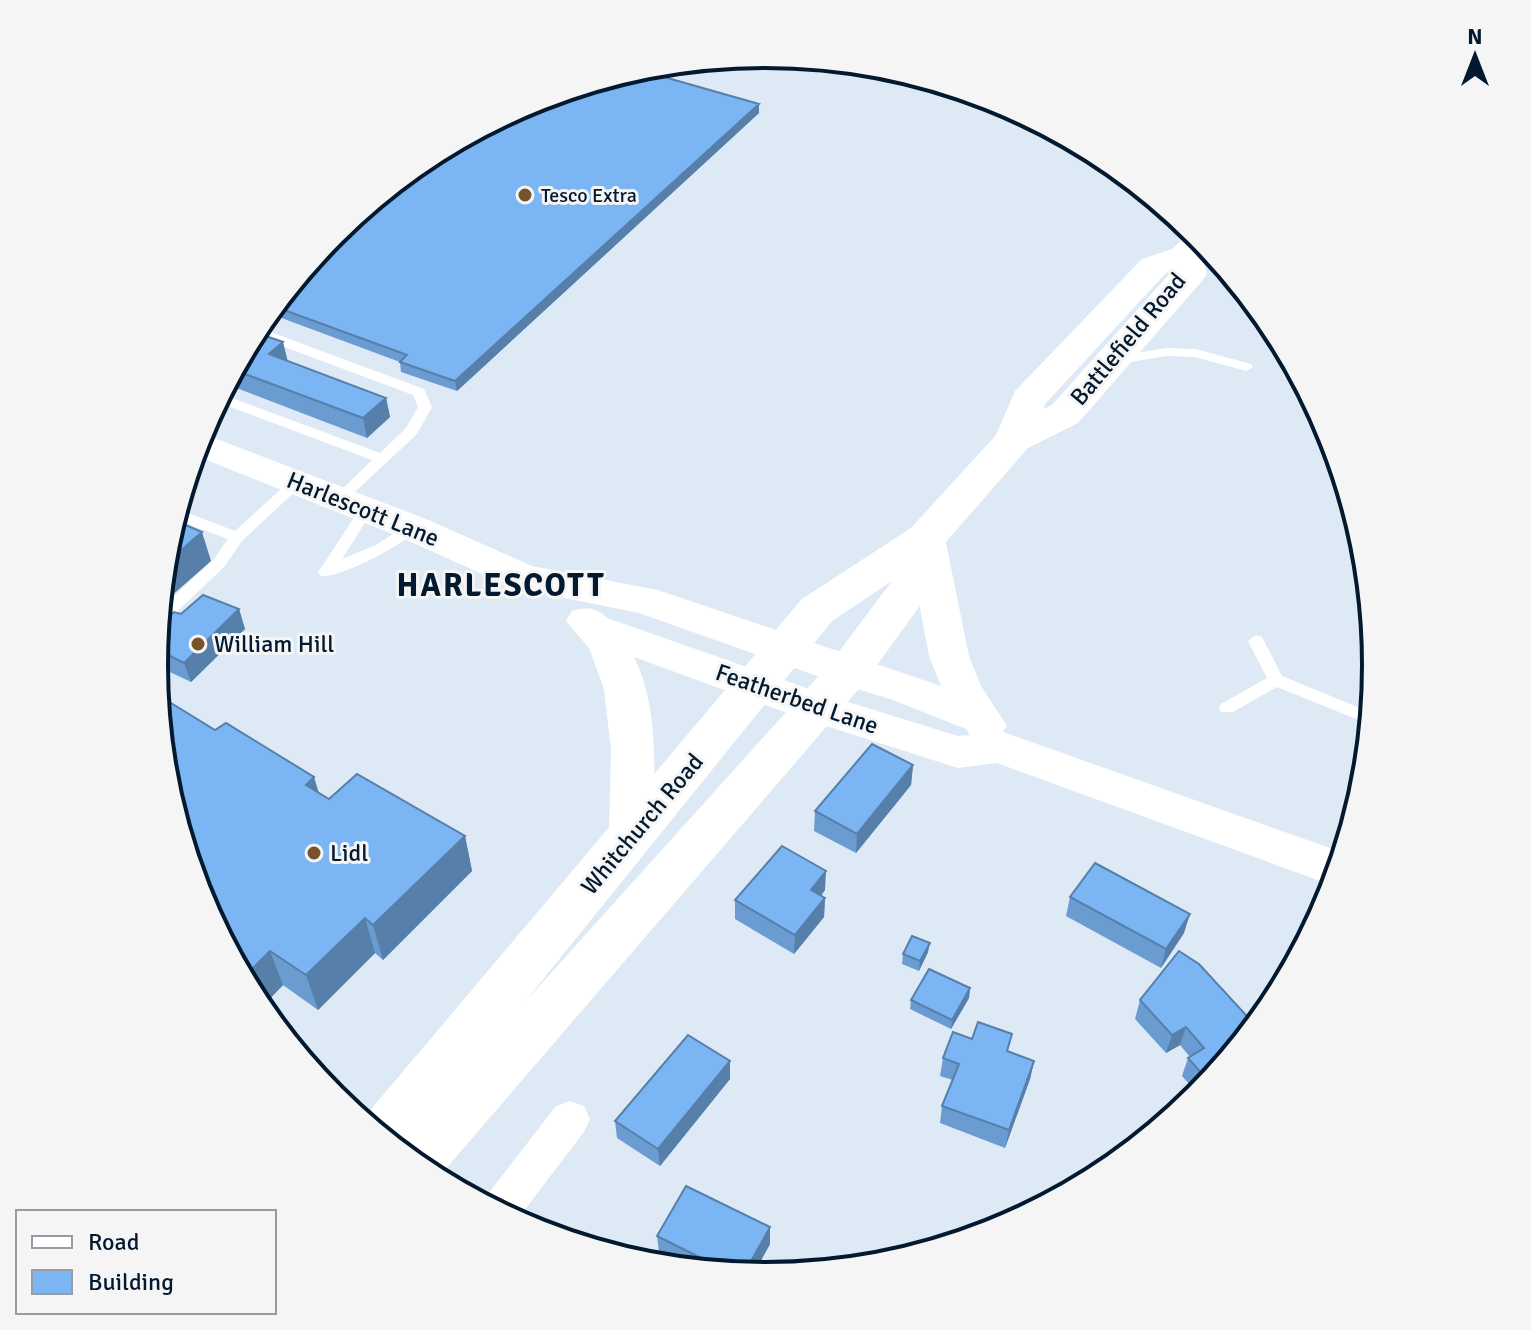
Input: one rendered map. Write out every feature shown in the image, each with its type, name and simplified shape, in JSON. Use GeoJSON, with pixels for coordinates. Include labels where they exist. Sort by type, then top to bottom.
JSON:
{"type":"FeatureCollection","features":[{"type":"Feature","properties":{"kind":"main road","name":"Battlefield Road"},"geometry":{"type":"LineString","coordinates":[[1014,439],[1028,399],[1154,266],[1191,246]]}},
{"type":"Feature","properties":{"kind":"main road","name":"Battlefield Road"},"geometry":{"type":"LineString","coordinates":[[833,690],[909,592],[926,538],[1014,439],[1065,414],[1114,361],[1190,274],[1192,247]]}},
{"type":"Feature","properties":{"kind":"main road","name":"Whitchurch Road"},"geometry":{"type":"LineString","coordinates":[[389,1128],[817,610],[926,538]]}},
{"type":"Feature","properties":{"kind":"main road"},"geometry":{"type":"LineString","coordinates":[[424,1154],[833,690]]}},
{"type":"Feature","properties":{"kind":"street","name":"Harlescott Lane"},"geometry":{"type":"LineString","coordinates":[[210,448],[413,528],[524,578],[644,600],[783,648],[833,690]]}},
{"type":"Feature","properties":{"kind":"street"},"geometry":{"type":"LineString","coordinates":[[926,538],[949,656],[963,690],[990,732]]}},
{"type":"Feature","properties":{"kind":"street"},"geometry":{"type":"LineString","coordinates":[[524,578],[597,629],[623,684],[632,729],[631,832]]}},
{"type":"Feature","properties":{"kind":"street","name":"Featherbed Lane"},"geometry":{"type":"LineString","coordinates":[[597,629],[753,684],[833,690],[958,752],[990,732],[1328,866]]}},
{"type":"Feature","properties":{"kind":"street"},"geometry":{"type":"LineString","coordinates":[[506,1202],[570,1119]]}},
{"type":"Feature","properties":{"kind":"lane"},"geometry":{"type":"LineString","coordinates":[[267,336],[419,392],[425,407],[412,431],[384,459],[352,505],[326,572],[381,549],[413,528]]}},
{"type":"Feature","properties":{"kind":"lane"},"geometry":{"type":"LineString","coordinates":[[1114,361],[1166,352],[1196,353],[1246,367]]}},
{"type":"Feature","properties":{"kind":"lane"},"geometry":{"type":"LineString","coordinates":[[230,402],[384,459]]}},
{"type":"Feature","properties":{"kind":"lane"},"geometry":{"type":"LineString","coordinates":[[172,607],[219,563],[237,537],[297,482]]}},
{"type":"Feature","properties":{"kind":"lane"},"geometry":{"type":"LineString","coordinates":[[187,518],[237,537]]}},
{"type":"Feature","properties":{"kind":"lane"},"geometry":{"type":"LineString","coordinates":[[1256,641],[1276,680],[1360,714]]}},
{"type":"Feature","properties":{"kind":"lane"},"geometry":{"type":"LineString","coordinates":[[1227,708],[1276,680]]}},
{"type":"Feature","properties":{"kind":"building","name":"Tesco Extra"},"geometry":{"type":"Polygon","coordinates":[[[663,77],[759,104],[455,381],[400,362],[407,355],[286,311],[343,243],[402,191],[467,148],[501,130],[537,113],[611,88],[663,77]]]}},
{"type":"Feature","properties":{"kind":"building"},"geometry":{"type":"Polygon","coordinates":[[[267,336],[283,342],[269,354],[386,398],[363,418],[244,374],[267,336]]]}},
{"type":"Feature","properties":{"kind":"building"},"geometry":{"type":"Polygon","coordinates":[[[186,525],[202,532],[180,551],[186,525]]]}},
{"type":"Feature","properties":{"kind":"building"},"geometry":{"type":"Polygon","coordinates":[[[203,595],[239,609],[184,663],[168,655],[171,614],[181,614],[203,595]]]}},
{"type":"Feature","properties":{"kind":"building","name":"Lidl"},"geometry":{"type":"Polygon","coordinates":[[[170,702],[215,730],[226,723],[314,777],[306,785],[329,799],[357,774],[465,836],[373,925],[365,918],[306,975],[270,951],[252,969],[214,893],[189,820],[180,781],[170,702]]]}},
{"type":"Feature","properties":{"kind":"building"},"geometry":{"type":"Polygon","coordinates":[[[872,744],[913,765],[857,834],[815,811],[872,744]]]}},
{"type":"Feature","properties":{"kind":"building"},"geometry":{"type":"Polygon","coordinates":[[[782,846],[826,871],[811,890],[825,898],[795,935],[735,900],[782,846]]]}},
{"type":"Feature","properties":{"kind":"building"},"geometry":{"type":"Polygon","coordinates":[[[1095,863],[1190,914],[1166,949],[1070,897],[1095,863]]]}},
{"type":"Feature","properties":{"kind":"building"},"geometry":{"type":"Polygon","coordinates":[[[912,936],[930,943],[920,961],[903,954],[912,936]]]}},
{"type":"Feature","properties":{"kind":"building"},"geometry":{"type":"Polygon","coordinates":[[[1179,951],[1199,964],[1247,1017],[1201,1073],[1188,1058],[1204,1048],[1186,1027],[1172,1035],[1140,1000],[1179,951]]]}},
{"type":"Feature","properties":{"kind":"building"},"geometry":{"type":"Polygon","coordinates":[[[929,969],[970,988],[952,1020],[911,1000],[929,969]]]}},
{"type":"Feature","properties":{"kind":"building"},"geometry":{"type":"Polygon","coordinates":[[[978,1022],[1012,1034],[1007,1051],[1034,1061],[1009,1130],[942,1106],[959,1064],[943,1058],[953,1032],[972,1039],[978,1022]]]}},
{"type":"Feature","properties":{"kind":"building"},"geometry":{"type":"Polygon","coordinates":[[[688,1035],[730,1061],[658,1149],[615,1121],[688,1035]]]}},
{"type":"Feature","properties":{"kind":"building"},"geometry":{"type":"Polygon","coordinates":[[[686,1186],[770,1227],[751,1262],[702,1258],[657,1236],[686,1186]]]}},
{"type":"Feature","properties":{"kind":"place","name":"Tesco Extra"},"geometry":{"type":"Point","coordinates":[525,195]}},
{"type":"Feature","properties":{"kind":"place","name":"William Hill"},"geometry":{"type":"Point","coordinates":[198,644]}},
{"type":"Feature","properties":{"kind":"place","name":"Lidl"},"geometry":{"type":"Point","coordinates":[314,853]}},
{"type":"Feature","properties":{"kind":"district","name":"HARLESCOTT"},"geometry":{"type":"Point","coordinates":[501,585]}}]}
